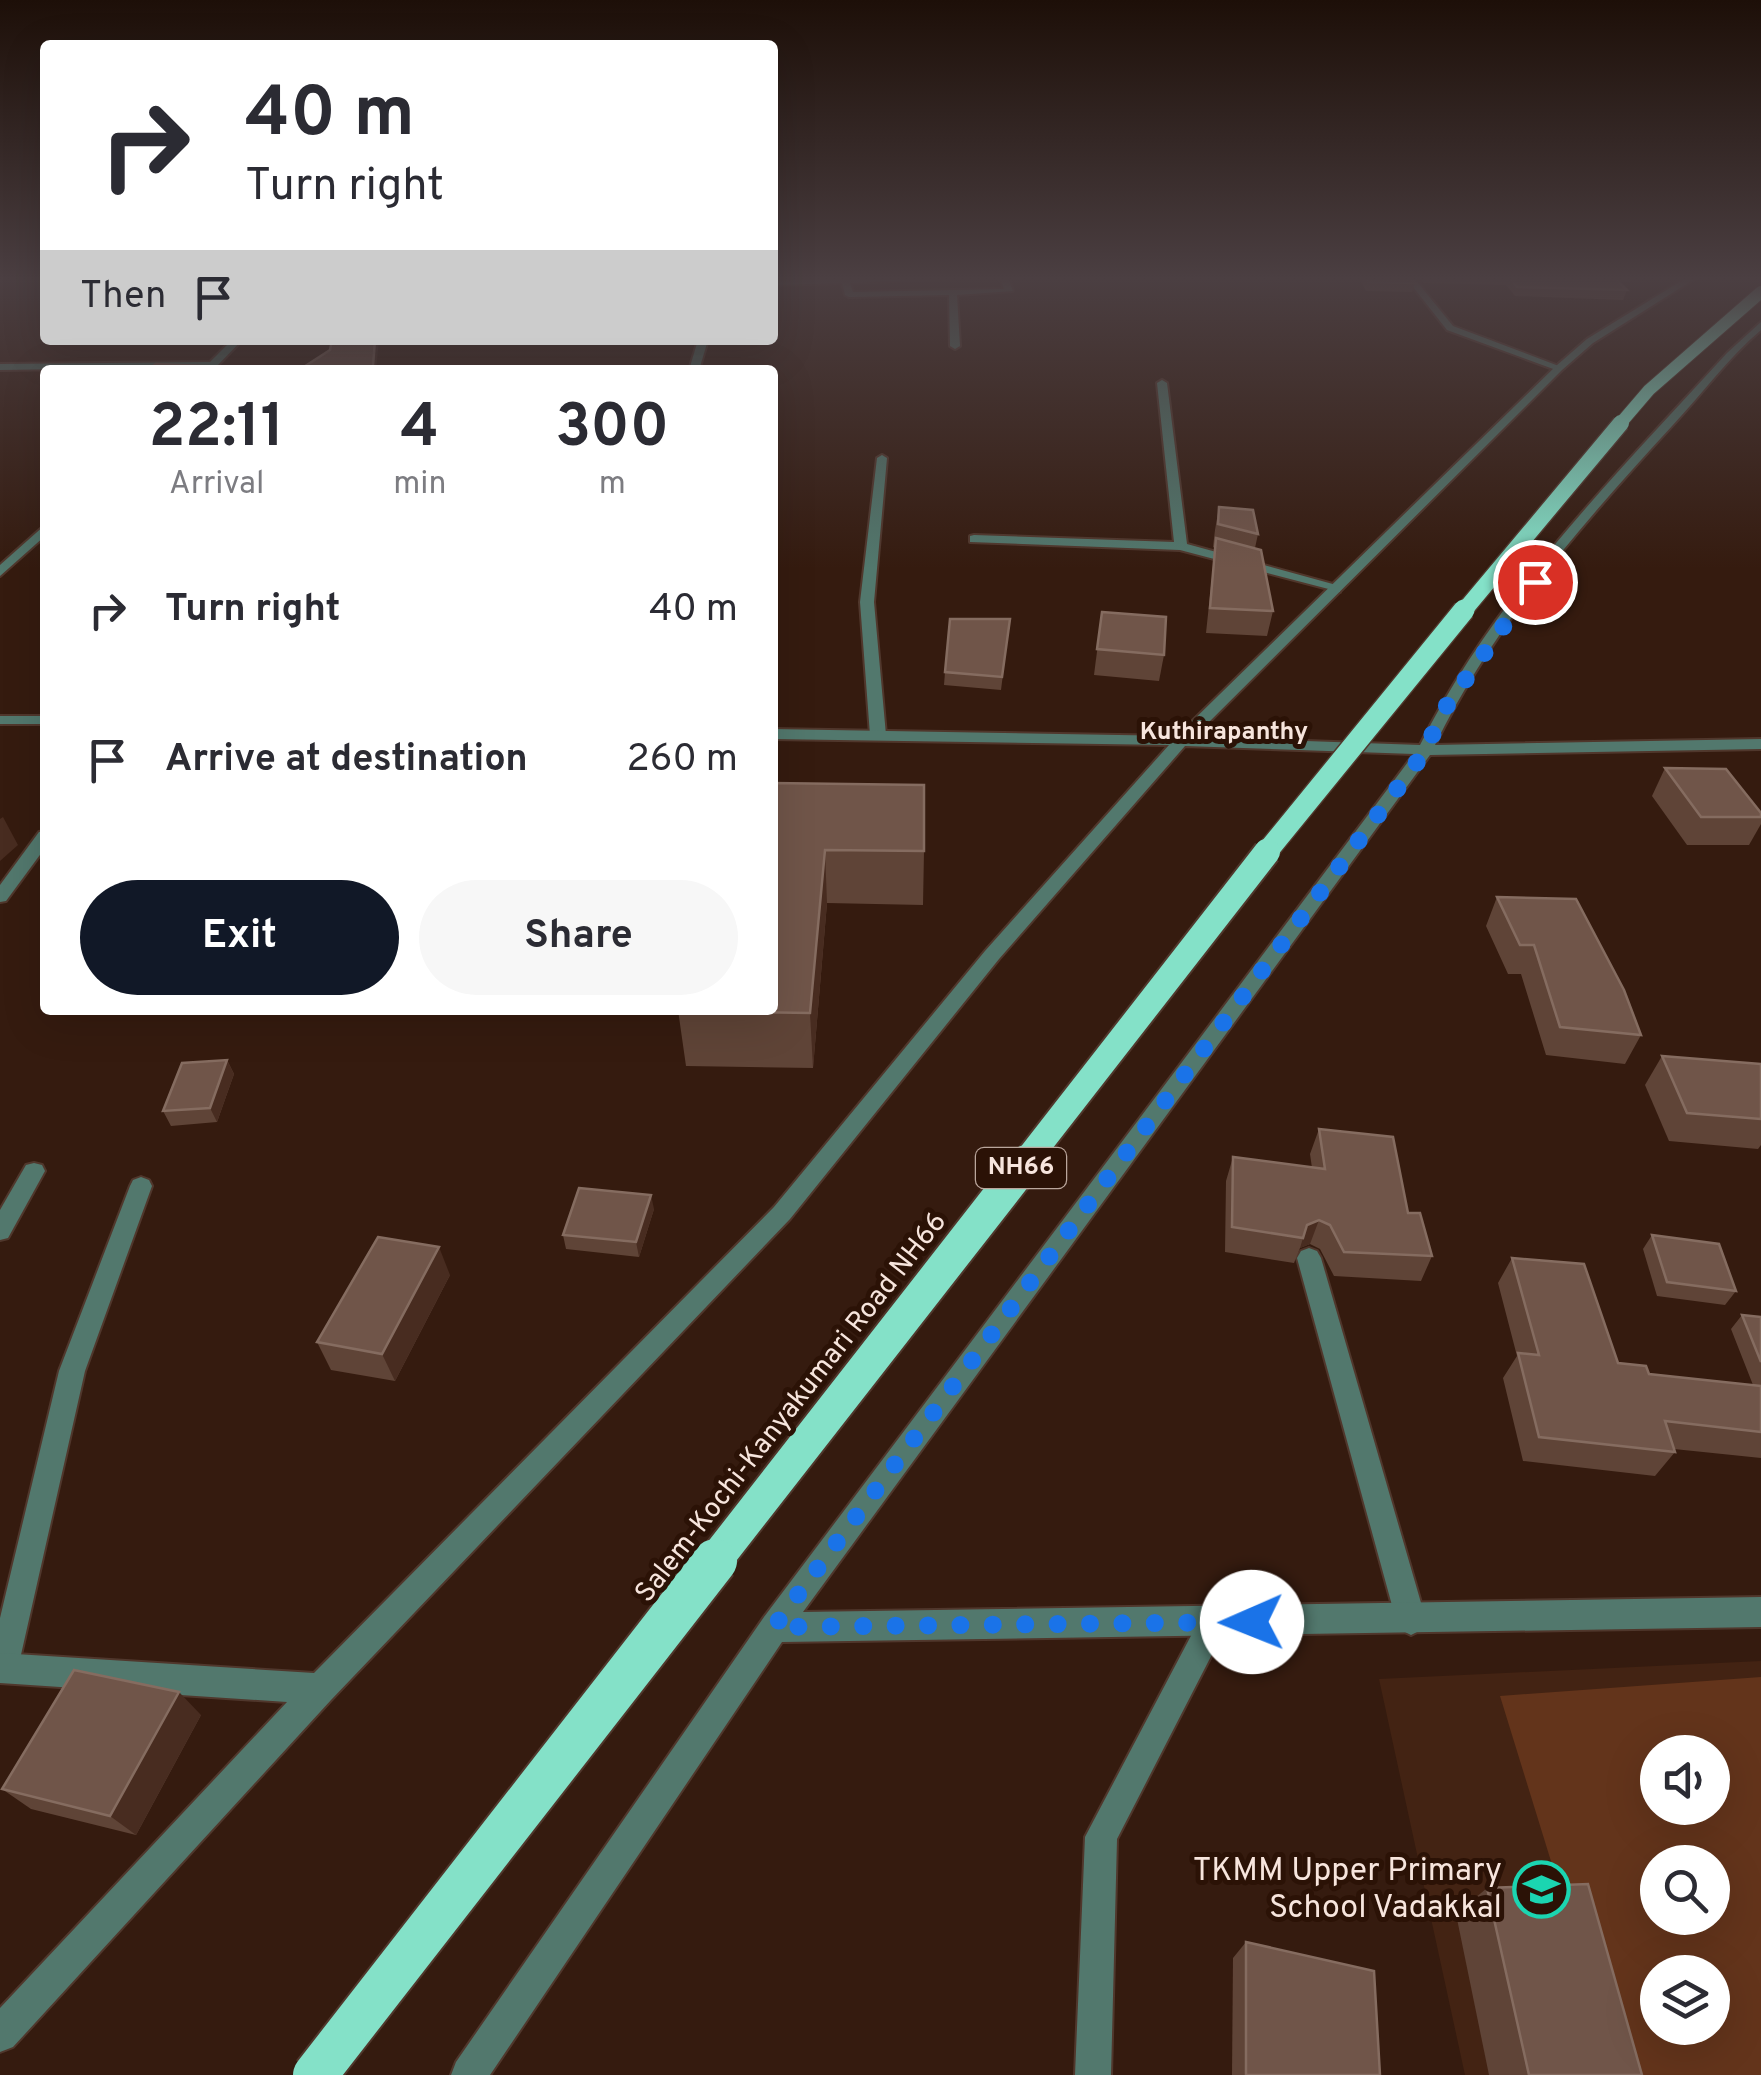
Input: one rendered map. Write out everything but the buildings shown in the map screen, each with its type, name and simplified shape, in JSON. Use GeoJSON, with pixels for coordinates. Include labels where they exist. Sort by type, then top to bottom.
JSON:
{"type":"FeatureCollection","features":[{"type":"Feature","properties":{"kind":"highway","name":"Salem-Kochi-Kanyakumari Road NH66"},"geometry":{"type":"LineString","coordinates":[[315,2075],[1348,748],[1649,390],[1666,375]]}},
{"type":"Feature","properties":{"kind":"street"},"geometry":{"type":"LineString","coordinates":[[0,2034],[320,1688],[782,1213],[992,955],[1181,740],[1552,375]]}},
{"type":"Feature","properties":{"kind":"street"},"geometry":{"type":"LineString","coordinates":[[468,2075],[774,1627],[1426,750],[1441,714],[1511,611],[1631,464],[1714,375]]}},
{"type":"Feature","properties":{"kind":"street"},"geometry":{"type":"LineString","coordinates":[[1162,384],[1181,546]]}},
{"type":"Feature","properties":{"kind":"street"},"geometry":{"type":"LineString","coordinates":[[878,735],[867,602],[882,458]]}},
{"type":"Feature","properties":{"kind":"street"},"geometry":{"type":"LineString","coordinates":[[0,572],[40,534]]}},
{"type":"Feature","properties":{"kind":"street"},"geometry":{"type":"LineString","coordinates":[[974,538],[1181,546],[1335,589]]}},
{"type":"Feature","properties":{"kind":"street"},"geometry":{"type":"LineString","coordinates":[[0,720],[40,720]]}},
{"type":"Feature","properties":{"kind":"street"},"geometry":{"type":"LineString","coordinates":[[778,734],[1181,740],[1426,750],[1761,744]]}},
{"type":"Feature","properties":{"kind":"street"},"geometry":{"type":"LineString","coordinates":[[0,897],[40,843]]}},
{"type":"Feature","properties":{"kind":"street"},"geometry":{"type":"LineString","coordinates":[[0,1231],[34,1171]]}},
{"type":"Feature","properties":{"kind":"street"},"geometry":{"type":"LineString","coordinates":[[141,1186],[72,1371],[1,1668],[320,1688]]}},
{"type":"Feature","properties":{"kind":"street"},"geometry":{"type":"LineString","coordinates":[[1309,1258],[1410,1620]]}},
{"type":"Feature","properties":{"kind":"street"},"geometry":{"type":"LineString","coordinates":[[774,1627],[1761,1612]]}},
{"type":"Feature","properties":{"kind":"street"},"geometry":{"type":"LineString","coordinates":[[1093,2075],[1101,1837],[1212,1623]]}},
{"type":"Feature","properties":{"kind":"shaded area","name":"TKMM Upper Primary School Vadakkal"},"geometry":{"type":"Polygon","coordinates":[[[1761,1661],[1761,2075],[1465,2075],[1379,1679],[1761,1661]]]}},
{"type":"Feature","properties":{"kind":"shaded area"},"geometry":{"type":"Polygon","coordinates":[[[1761,1677],[1761,2075],[1617,2075],[1500,1696],[1761,1677]]]}},
{"type":"Feature","properties":{"kind":"place","name":"TKMM Upper Primary School Vadakkal"},"geometry":{"type":"Point","coordinates":[1541,1890]}},
{"type":"Feature","properties":{"kind":"district","name":"Kuthirapanthy"},"geometry":{"type":"Point","coordinates":[1224,733]}},
{"type":"Feature","properties":{"kind":"route"},"geometry":{"type":"LineString","coordinates":[[1252,1622],[774,1627],[1426,750],[1441,714],[1535,582]]}}]}
